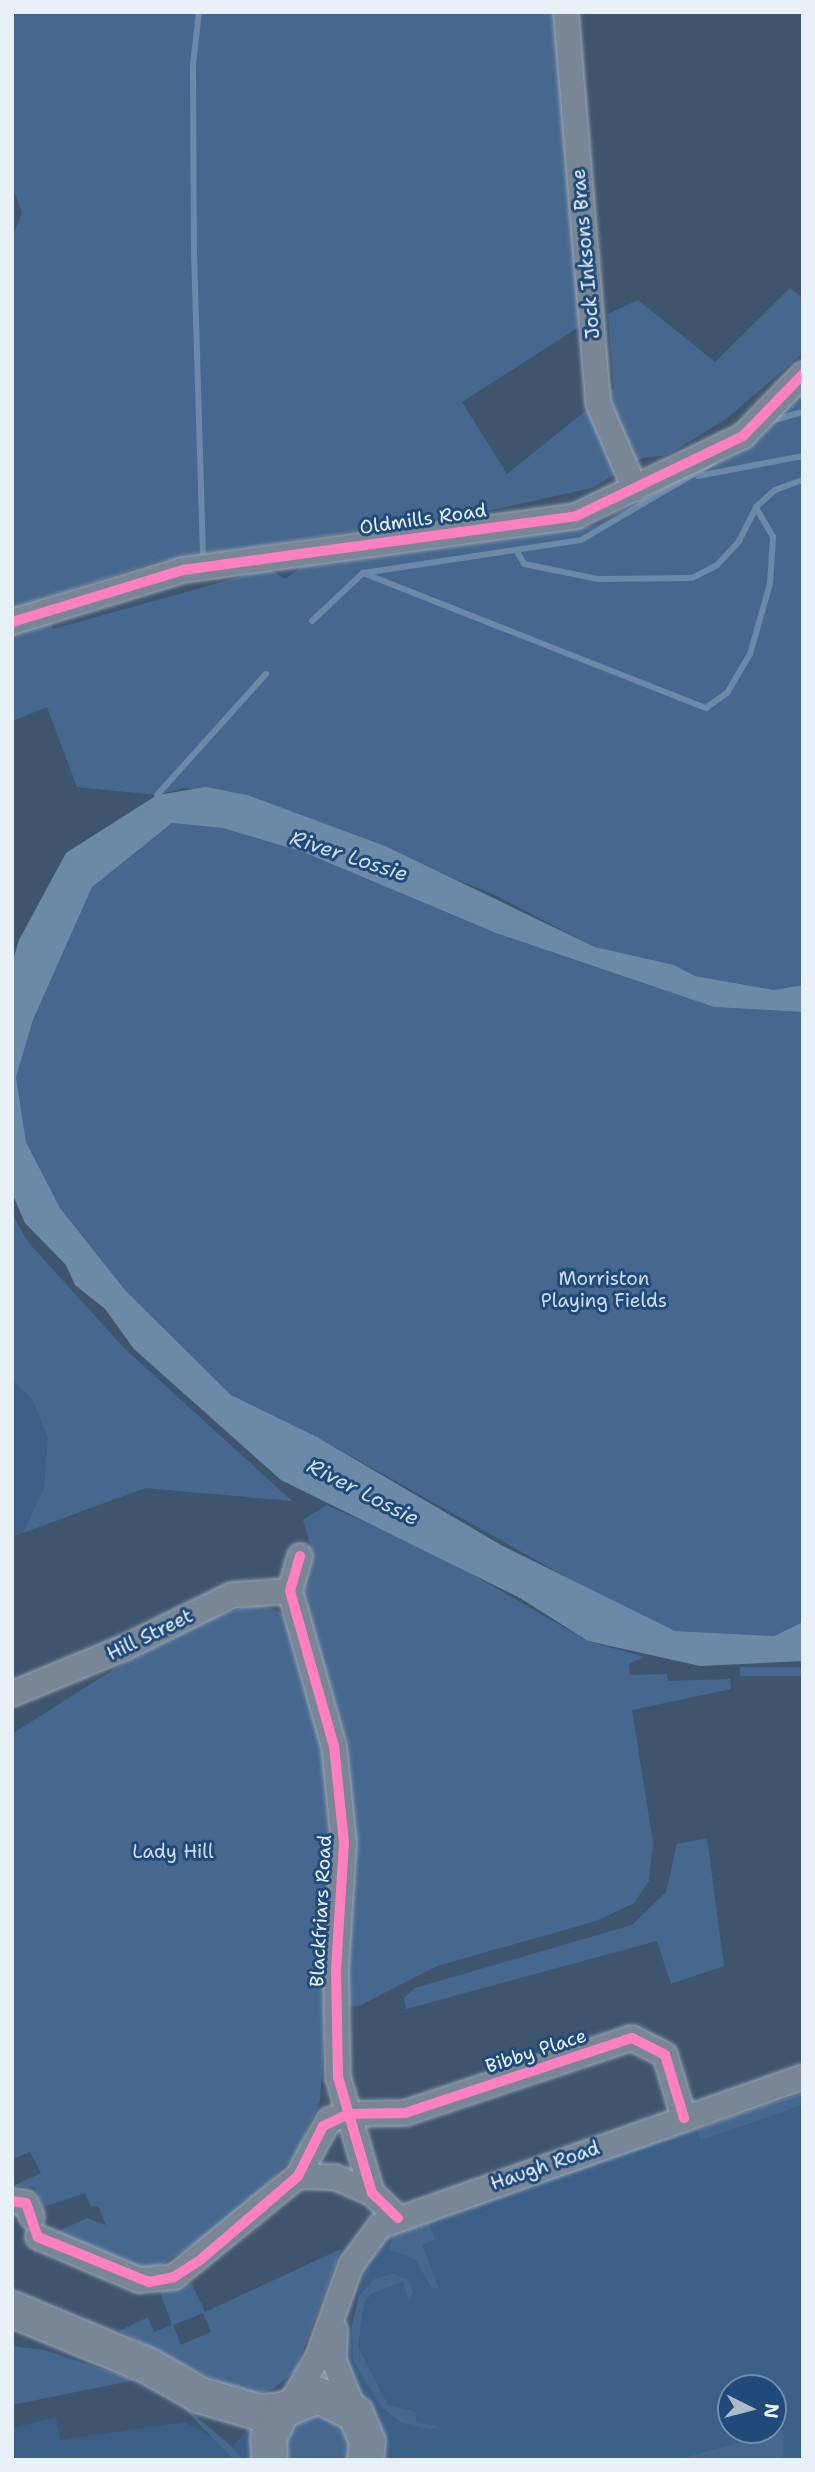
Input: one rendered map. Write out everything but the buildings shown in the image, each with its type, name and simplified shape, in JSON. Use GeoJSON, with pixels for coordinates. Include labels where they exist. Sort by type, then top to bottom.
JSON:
{"type":"FeatureCollection","features":[{"type":"Feature","properties":{"kind":"highway"},"geometry":{"type":"LineString","coordinates":[[12,2309],[147,2365],[200,2395],[259,2412],[318,2395],[355,2413],[367,2441],[365,2460]]}},
{"type":"Feature","properties":{"kind":"highway"},"geometry":{"type":"LineString","coordinates":[[12,2329],[59,2329]]}},
{"type":"Feature","properties":{"kind":"highway"},"geometry":{"type":"LineString","coordinates":[[200,2395],[267,2460]]}},
{"type":"Feature","properties":{"kind":"highway"},"geometry":{"type":"LineString","coordinates":[[267,2460],[268,2437],[287,2406]]}},
{"type":"Feature","properties":{"kind":"street","name":"Jock Inksons Brae"},"geometry":{"type":"LineString","coordinates":[[566,12],[598,403],[635,489]]}},
{"type":"Feature","properties":{"kind":"street","name":"Oldmills Road"},"geometry":{"type":"LineString","coordinates":[[12,622],[183,570],[576,516],[743,436],[803,374]]}},
{"type":"Feature","properties":{"kind":"street"},"geometry":{"type":"LineString","coordinates":[[290,1591],[300,1556]]}},
{"type":"Feature","properties":{"kind":"street","name":"Hill Street"},"geometry":{"type":"LineString","coordinates":[[12,1694],[126,1647],[232,1595],[290,1591]]}},
{"type":"Feature","properties":{"kind":"street","name":"Blackfriars Road"},"geometry":{"type":"LineString","coordinates":[[290,1591],[335,1759],[344,1842],[334,2025],[338,2077],[372,2193],[398,2218]]}},
{"type":"Feature","properties":{"kind":"street","name":"Bibby Place"},"geometry":{"type":"LineString","coordinates":[[349,2114],[405,2113],[632,2038],[665,2055],[684,2118]]}},
{"type":"Feature","properties":{"kind":"street","name":"Haugh Road"},"geometry":{"type":"LineString","coordinates":[[287,2406],[336,2312],[351,2265],[368,2237],[398,2218],[803,2077]]}},
{"type":"Feature","properties":{"kind":"street"},"geometry":{"type":"LineString","coordinates":[[12,2201],[26,2203],[35,2227],[139,2280],[161,2280],[199,2261],[298,2176],[323,2126],[349,2114]]}},
{"type":"Feature","properties":{"kind":"street"},"geometry":{"type":"LineString","coordinates":[[298,2176],[335,2178],[372,2193]]}},
{"type":"Feature","properties":{"kind":"street","name":"Haugh Road"},"geometry":{"type":"LineString","coordinates":[[336,2312],[334,2361],[355,2413]]}},
{"type":"Feature","properties":{"kind":"shaded area"},"geometry":{"type":"Polygon","coordinates":[[[12,1358],[87,1509],[12,1537],[12,1358]]]}},
{"type":"Feature","properties":{"kind":"shaded area"},"geometry":{"type":"Polygon","coordinates":[[[803,2093],[803,2460],[12,2460],[12,2428],[56,2417],[60,2440],[185,2422],[232,2448],[268,2403],[352,2326],[365,2264],[396,2229],[803,2093]]]}},
{"type":"Feature","properties":{"kind":"green space"},"geometry":{"type":"Polygon","coordinates":[[[12,12],[566,12],[588,285],[577,328],[462,402],[507,474],[614,388],[608,314],[638,300],[715,362],[790,288],[803,298],[803,353],[726,419],[667,455],[642,458],[592,488],[487,511],[156,562],[42,599],[53,629],[269,569],[285,579],[312,559],[347,560],[597,525],[780,410],[803,388],[803,985],[775,990],[695,976],[674,965],[595,947],[495,895],[250,796],[184,788],[157,795],[77,787],[47,707],[12,721],[12,238],[22,213],[12,185],[12,12]]]}},
{"type":"Feature","properties":{"kind":"green space","name":"Morriston Playing Fields"},"geometry":{"type":"Polygon","coordinates":[[[172,823],[223,828],[303,852],[496,933],[714,1007],[803,1012],[803,1622],[774,1636],[675,1631],[602,1597],[317,1437],[231,1395],[125,1290],[60,1208],[26,1142],[16,1077],[33,1020],[92,886],[172,823]]]}},
{"type":"Feature","properties":{"kind":"green space"},"geometry":{"type":"Polygon","coordinates":[[[12,1214],[28,1242],[124,1348],[292,1501],[145,1488],[23,1533],[44,1488],[48,1437],[32,1399],[12,1380],[12,1214]]]}},
{"type":"Feature","properties":{"kind":"green space","name":"Lady Hill"},"geometry":{"type":"Polygon","coordinates":[[[327,1505],[438,1555],[588,1641],[644,1657],[629,1664],[630,1675],[667,1674],[668,1681],[730,1679],[731,1689],[632,1710],[653,1843],[649,1881],[634,1903],[596,1921],[437,1966],[359,2006],[326,2009],[320,2101],[296,2155],[223,2227],[149,2272],[57,2232],[87,2218],[106,2225],[98,2206],[91,2207],[85,2193],[43,2207],[35,2187],[13,2186],[41,2173],[30,2152],[12,2159],[12,1734],[182,1626],[259,1603],[288,1616],[310,1543],[303,1520],[327,1505]]]}},
{"type":"Feature","properties":{"kind":"green space"},"geometry":{"type":"Polygon","coordinates":[[[740,1667],[803,1667],[803,1676],[740,1676],[740,1667]]]}},
{"type":"Feature","properties":{"kind":"green space"},"geometry":{"type":"Polygon","coordinates":[[[707,1838],[724,1966],[671,1984],[657,1941],[406,2009],[404,1998],[415,1988],[632,1925],[666,1892],[677,1844],[707,1838]]]}},
{"type":"Feature","properties":{"kind":"green space"},"geometry":{"type":"Polygon","coordinates":[[[803,2093],[803,2105],[701,2140],[697,2131],[429,2221],[435,2240],[422,2244],[439,2289],[432,2288],[415,2259],[389,2249],[396,2229],[803,2093]]]}},
{"type":"Feature","properties":{"kind":"green space"},"geometry":{"type":"Polygon","coordinates":[[[341,2249],[295,2371],[273,2389],[260,2393],[232,2389],[119,2331],[148,2317],[154,2332],[172,2325],[160,2292],[191,2282],[205,2312],[341,2249]],[[203,2313],[173,2325],[181,2345],[211,2332],[203,2313]]]}},
{"type":"Feature","properties":{"kind":"green space"},"geometry":{"type":"Polygon","coordinates":[[[393,2274],[409,2280],[413,2293],[409,2299],[403,2282],[372,2293],[364,2303],[358,2347],[388,2405],[416,2412],[416,2423],[439,2426],[431,2430],[402,2423],[382,2408],[353,2360],[352,2325],[359,2296],[375,2278],[393,2274]]]}},
{"type":"Feature","properties":{"kind":"green space"},"geometry":{"type":"Polygon","coordinates":[[[12,2346],[44,2350],[135,2380],[12,2405],[12,2346]]]}},
{"type":"Feature","properties":{"kind":"green space"},"geometry":{"type":"Polygon","coordinates":[[[174,2398],[228,2443],[243,2460],[234,2460],[174,2398]]]}},
{"type":"Feature","properties":{"kind":"green space"},"geometry":{"type":"Polygon","coordinates":[[[310,2415],[341,2424],[350,2442],[347,2460],[289,2460],[287,2437],[310,2415]]]}},
{"type":"Feature","properties":{"kind":"green space"},"geometry":{"type":"Polygon","coordinates":[[[734,2444],[784,2444],[783,2460],[677,2460],[734,2444]]]}},
{"type":"Feature","properties":{"kind":"water","name":"River Lossie"},"geometry":{"type":"Polygon","coordinates":[[[206,787],[247,795],[385,846],[595,947],[674,965],[695,976],[774,990],[803,985],[803,1012],[714,1007],[496,933],[303,852],[223,828],[172,823],[92,887],[33,1020],[16,1077],[26,1142],[60,1208],[125,1290],[231,1395],[317,1437],[501,1545],[675,1631],[774,1636],[803,1622],[803,1661],[700,1666],[588,1641],[520,1598],[281,1480],[134,1349],[105,1309],[75,1285],[66,1265],[25,1223],[12,1193],[12,964],[19,940],[66,853],[157,795],[206,787]]]}},
{"type":"Feature","properties":{"kind":"waterway"},"geometry":{"type":"LineString","coordinates":[[199,12],[193,65],[194,252],[203,552]]}},
{"type":"Feature","properties":{"kind":"waterway"},"geometry":{"type":"LineString","coordinates":[[771,421],[803,412]]}},
{"type":"Feature","properties":{"kind":"waterway"},"geometry":{"type":"LineString","coordinates":[[698,476],[803,456]]}},
{"type":"Feature","properties":{"kind":"waterway"},"geometry":{"type":"LineString","coordinates":[[312,621],[363,573],[581,540],[714,462]]}},
{"type":"Feature","properties":{"kind":"waterway"},"geometry":{"type":"LineString","coordinates":[[516,550],[524,564],[598,579],[692,578],[717,565],[739,541],[756,507],[775,490],[803,480]]}},
{"type":"Feature","properties":{"kind":"waterway"},"geometry":{"type":"LineString","coordinates":[[363,573],[706,708],[727,693],[750,654],[770,584],[773,537],[756,507]]}},
{"type":"Feature","properties":{"kind":"waterway"},"geometry":{"type":"LineString","coordinates":[[157,795],[266,674]]}},
{"type":"Feature","properties":{"kind":"cycle path"},"geometry":{"type":"LineString","coordinates":[[12,622],[183,570],[576,516],[743,436],[803,374]]}},
{"type":"Feature","properties":{"kind":"cycle path"},"geometry":{"type":"LineString","coordinates":[[300,1556],[290,1591],[334,1746],[344,1842],[336,1970],[338,2077],[372,2193],[398,2218]]}},
{"type":"Feature","properties":{"kind":"cycle path"},"geometry":{"type":"LineString","coordinates":[[12,2201],[26,2203],[38,2237],[149,2282],[174,2277],[199,2261],[298,2176],[323,2126],[349,2114],[405,2113],[632,2038],[665,2055],[684,2118]]}}]}
